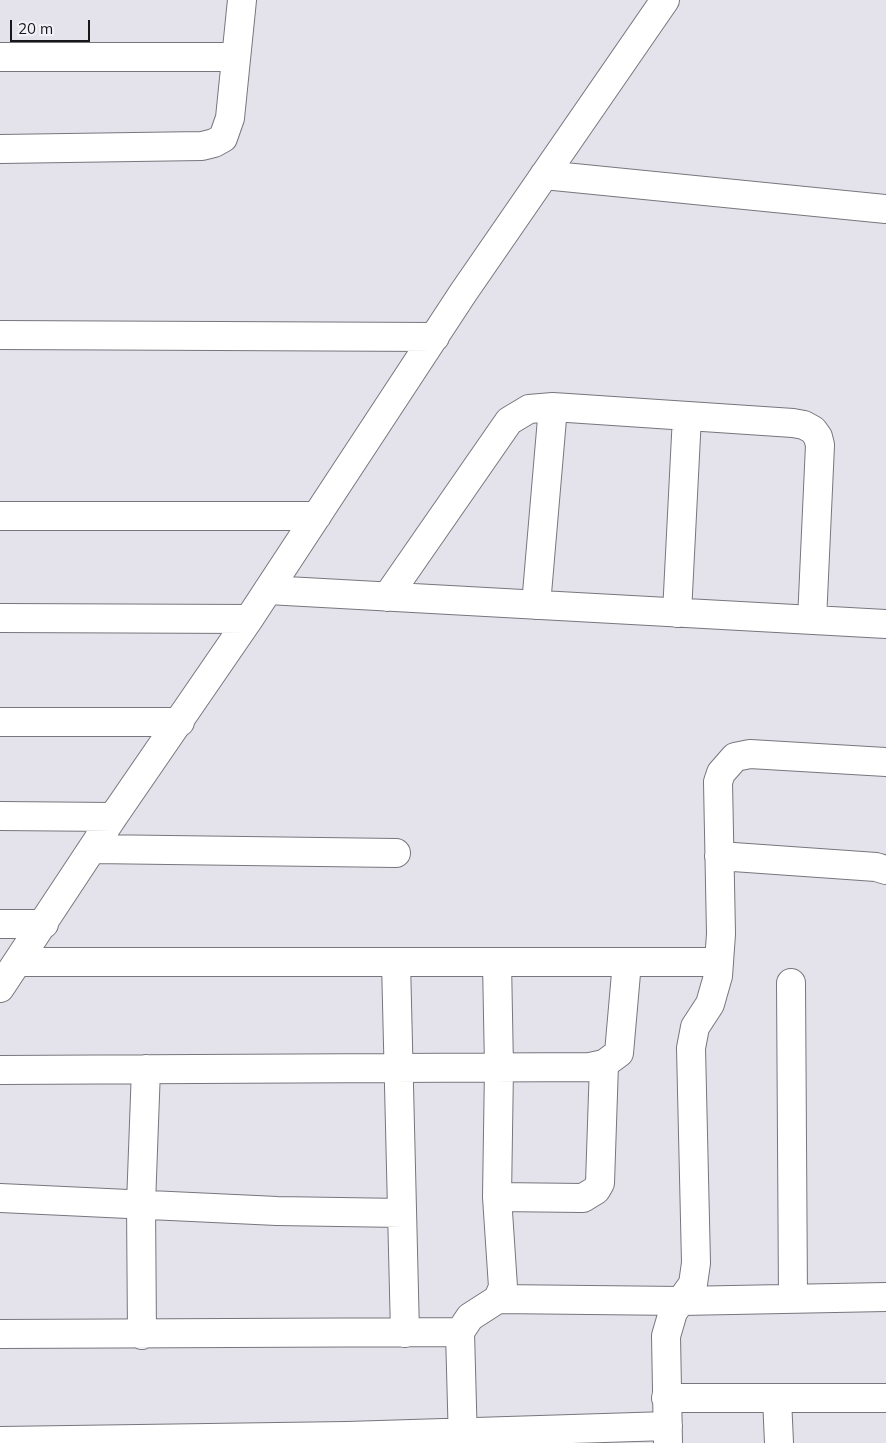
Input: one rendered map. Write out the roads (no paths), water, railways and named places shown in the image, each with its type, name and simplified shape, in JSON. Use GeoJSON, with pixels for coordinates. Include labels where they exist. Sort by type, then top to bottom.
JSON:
{"type":"FeatureCollection","features":[{"type":"Feature","properties":{"kind":"street"},"geometry":{"type":"LineString","coordinates":[[0,148],[202,146],[224,138],[227,131],[242,0]]}},
{"type":"Feature","properties":{"kind":"street"},"geometry":{"type":"LineString","coordinates":[[0,988],[113,817],[249,619],[544,175],[665,0]]}},
{"type":"Feature","properties":{"kind":"street"},"geometry":{"type":"LineString","coordinates":[[0,57],[236,57]]}},
{"type":"Feature","properties":{"kind":"street"},"geometry":{"type":"LineString","coordinates":[[544,175],[886,209]]}},
{"type":"Feature","properties":{"kind":"street"},"geometry":{"type":"LineString","coordinates":[[0,335],[435,337]]}},
{"type":"Feature","properties":{"kind":"street"},"geometry":{"type":"LineString","coordinates":[[536,605],[553,407]]}},
{"type":"Feature","properties":{"kind":"street"},"geometry":{"type":"LineString","coordinates":[[387,597],[509,421],[529,409],[553,407],[804,425],[818,437],[820,446],[812,620]]}},
{"type":"Feature","properties":{"kind":"street"},"geometry":{"type":"LineString","coordinates":[[678,613],[687,416]]}},
{"type":"Feature","properties":{"kind":"street"},"geometry":{"type":"LineString","coordinates":[[0,516],[317,516]]}},
{"type":"Feature","properties":{"kind":"street"},"geometry":{"type":"LineString","coordinates":[[268,590],[886,624]]}},
{"type":"Feature","properties":{"kind":"street"},"geometry":{"type":"LineString","coordinates":[[0,618],[249,619]]}},
{"type":"Feature","properties":{"kind":"street"},"geometry":{"type":"LineString","coordinates":[[0,722],[180,722]]}},
{"type":"Feature","properties":{"kind":"street"},"geometry":{"type":"LineString","coordinates":[[0,1441],[668,1435],[666,1336],[669,1321],[693,1284],[696,1263],[692,1037],[695,1027],[710,1004],[715,990],[719,962],[718,782],[726,764],[735,757],[750,754],[886,762]]}},
{"type":"Feature","properties":{"kind":"street"},"geometry":{"type":"LineString","coordinates":[[0,816],[113,817]]}},
{"type":"Feature","properties":{"kind":"street"},"geometry":{"type":"LineString","coordinates":[[93,849],[396,854]]}},
{"type":"Feature","properties":{"kind":"street"},"geometry":{"type":"LineString","coordinates":[[719,856],[876,867],[886,870]]}},
{"type":"Feature","properties":{"kind":"street"},"geometry":{"type":"LineString","coordinates":[[0,924],[44,924]]}},
{"type":"Feature","properties":{"kind":"street"},"geometry":{"type":"LineString","coordinates":[[18,962],[719,962]]}},
{"type":"Feature","properties":{"kind":"street"},"geometry":{"type":"LineString","coordinates":[[396,962],[405,1333]]}},
{"type":"Feature","properties":{"kind":"street"},"geometry":{"type":"LineString","coordinates":[[497,962],[499,1068],[497,1197],[503,1281],[498,1299]]}},
{"type":"Feature","properties":{"kind":"street"},"geometry":{"type":"LineString","coordinates":[[0,1070],[590,1067],[604,1064],[619,1054],[627,962]]}},
{"type":"Feature","properties":{"kind":"street"},"geometry":{"type":"LineString","coordinates":[[791,983],[793,1299]]}},
{"type":"Feature","properties":{"kind":"street"},"geometry":{"type":"LineString","coordinates":[[497,1197],[584,1198],[596,1190],[600,1183],[604,1064]]}},
{"type":"Feature","properties":{"kind":"street"},"geometry":{"type":"LineString","coordinates":[[142,1335],[141,1204],[146,1069]]}},
{"type":"Feature","properties":{"kind":"street"},"geometry":{"type":"LineString","coordinates":[[0,1198],[277,1211],[402,1213]]}},
{"type":"Feature","properties":{"kind":"street"},"geometry":{"type":"LineString","coordinates":[[463,1438],[460,1332],[470,1317],[498,1299],[681,1301],[886,1298]]}},
{"type":"Feature","properties":{"kind":"street"},"geometry":{"type":"LineString","coordinates":[[0,1334],[142,1335],[460,1332]]}},
{"type":"Feature","properties":{"kind":"street"},"geometry":{"type":"LineString","coordinates":[[666,1398],[886,1398]]}},
{"type":"Feature","properties":{"kind":"street"},"geometry":{"type":"LineString","coordinates":[[777,1398],[779,1443]]}}]}
